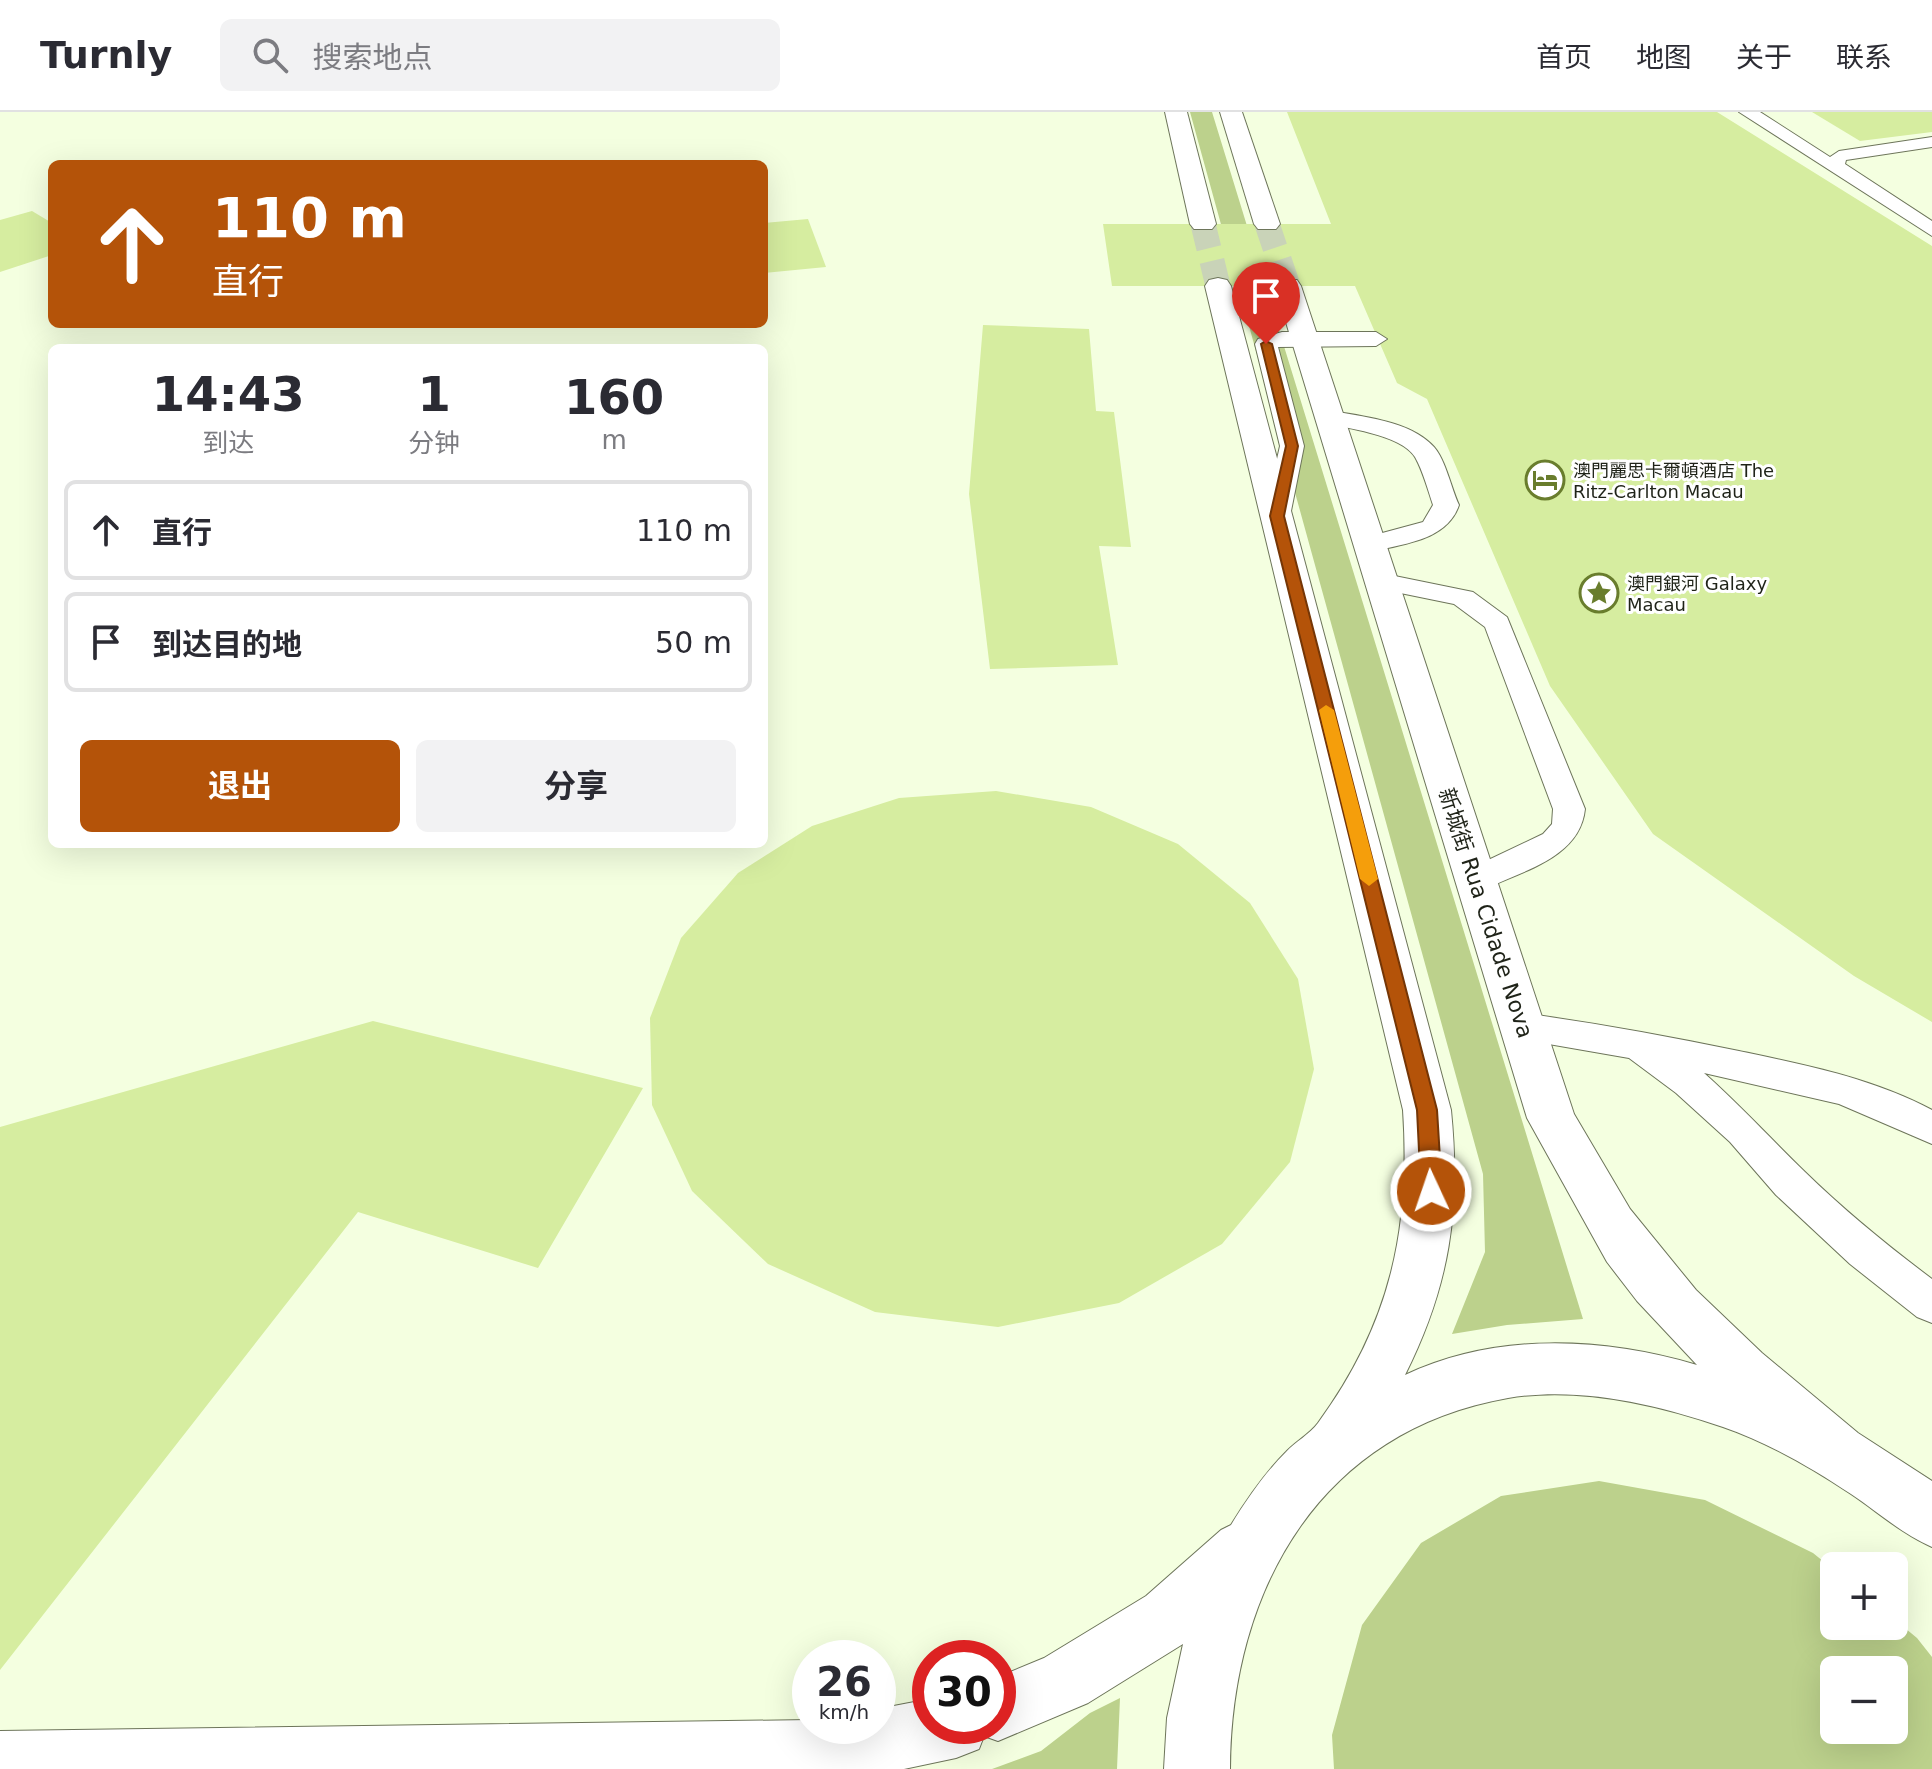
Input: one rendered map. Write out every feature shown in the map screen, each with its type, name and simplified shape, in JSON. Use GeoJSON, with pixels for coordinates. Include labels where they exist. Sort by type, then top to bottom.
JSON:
{"type":"FeatureCollection","features":[{"type":"Feature","properties":{"kind":"street"},"geometry":{"type":"LineString","coordinates":[[1176,112],[1203,224]]}},
{"type":"Feature","properties":{"kind":"street"},"geometry":{"type":"LineString","coordinates":[[1231,112],[1267,224]]}},
{"type":"Feature","properties":{"kind":"street"},"geometry":{"type":"LineString","coordinates":[[1218,286],[1427,1110],[1431,1191],[1419,1275],[1388,1359],[1339,1440]]}},
{"type":"Feature","properties":{"kind":"street","name":"新城街 Rua Cidade Nova"},"geometry":{"type":"LineString","coordinates":[[1288,286],[1551,1118],[1594,1199],[1655,1283],[1737,1369],[1836,1450]]}},
{"type":"Feature","properties":{"kind":"street"},"geometry":{"type":"LineString","coordinates":[[1197,1769],[1196,1737],[1216,1629],[1255,1539],[1293,1484],[1339,1440],[1397,1403],[1462,1379],[1530,1369],[1604,1370],[1706,1393],[1757,1411],[1836,1450],[1932,1517]]}},
{"type":"Feature","properties":{"kind":"street"},"geometry":{"type":"LineString","coordinates":[[1016,1702],[1066,1681],[1168,1618],[1255,1539]]}},
{"type":"Feature","properties":{"kind":"street"},"geometry":{"type":"LineString","coordinates":[[0,1764],[827,1752],[912,1735]]}},
{"type":"Feature","properties":{"kind":"lane"},"geometry":{"type":"LineString","coordinates":[[1748,112],[1932,230]]}},
{"type":"Feature","properties":{"kind":"lane"},"geometry":{"type":"LineString","coordinates":[[1771,112],[1816,141],[1858,150]]}},
{"type":"Feature","properties":{"kind":"lane"},"geometry":{"type":"LineString","coordinates":[[1842,172],[1836,159],[1858,150],[1932,142]]}},
{"type":"Feature","properties":{"kind":"lane"},"geometry":{"type":"LineString","coordinates":[[1277,516],[1292,446],[1265,348],[1275,340],[1376,339]]}},
{"type":"Feature","properties":{"kind":"lane"},"geometry":{"type":"LineString","coordinates":[[1328,417],[1387,430],[1414,442],[1425,452],[1446,505],[1442,517],[1432,527],[1374,562]]}},
{"type":"Feature","properties":{"kind":"lane"},"geometry":{"type":"LineString","coordinates":[[1374,562],[1463,598],[1497,623],[1569,809],[1567,827],[1554,842],[1475,880]]}},
{"type":"Feature","properties":{"kind":"lane"},"geometry":{"type":"LineString","coordinates":[[1522,1027],[1627,1041],[1803,1079],[1908,1114],[1932,1128]]}},
{"type":"Feature","properties":{"kind":"lane"},"geometry":{"type":"LineString","coordinates":[[1627,1041],[1689,1082],[1743,1131],[1800,1193],[1864,1251],[1932,1304]]}},
{"type":"Feature","properties":{"kind":"green space"},"geometry":{"type":"Polygon","coordinates":[[[1190,112],[1212,112],[1583,1319],[1507,1325],[1452,1334],[1485,1252],[1483,1174],[1190,112]]]}},
{"type":"Feature","properties":{"kind":"green space"},"geometry":{"type":"Polygon","coordinates":[[[1599,1481],[1705,1500],[1820,1559],[1820,1640],[1908,1640],[1908,1631],[1917,1638],[1932,1657],[1932,1769],[1334,1769],[1332,1735],[1362,1625],[1421,1543],[1501,1496],[1599,1481]]]}},
{"type":"Feature","properties":{"kind":"green space"},"geometry":{"type":"Polygon","coordinates":[[[1120,1698],[1117,1769],[992,1769],[1041,1751],[1090,1713],[1120,1698]]]}},
{"type":"Feature","properties":{"kind":"building"},"geometry":{"type":"Polygon","coordinates":[[[1287,112],[1717,112],[1932,246],[1932,1022],[1854,976],[1653,834],[1550,686],[1427,399],[1397,383],[1355,286],[1112,286],[1103,224],[1331,224],[1287,112]]]}},
{"type":"Feature","properties":{"kind":"building"},"geometry":{"type":"Polygon","coordinates":[[[1812,112],[1932,112],[1932,132],[1860,141],[1812,112]]]}},
{"type":"Feature","properties":{"kind":"building"},"geometry":{"type":"Polygon","coordinates":[[[32,211],[48,221],[48,256],[0,272],[0,220],[32,211]]]}},
{"type":"Feature","properties":{"kind":"building"},"geometry":{"type":"Polygon","coordinates":[[[808,219],[826,267],[768,273],[768,223],[808,219]]]}},
{"type":"Feature","properties":{"kind":"building"},"geometry":{"type":"Polygon","coordinates":[[[983,325],[1089,329],[1096,411],[1114,412],[1131,547],[1099,546],[1118,665],[990,669],[969,494],[983,325]]]}},
{"type":"Feature","properties":{"kind":"building"},"geometry":{"type":"Polygon","coordinates":[[[996,791],[1091,807],[1178,844],[1250,903],[1298,979],[1314,1069],[1290,1162],[1222,1244],[1119,1303],[998,1327],[875,1312],[768,1264],[692,1191],[652,1105],[650,1018],[681,938],[738,873],[812,826],[899,798],[996,791]]]}},
{"type":"Feature","properties":{"kind":"building"},"geometry":{"type":"Polygon","coordinates":[[[373,1021],[643,1088],[538,1268],[358,1212],[0,1670],[0,1127],[373,1021]]]}},
{"type":"Feature","properties":{"kind":"tunnel"},"geometry":{"type":"LineString","coordinates":[[1203,224],[1218,286]]}},
{"type":"Feature","properties":{"kind":"tunnel"},"geometry":{"type":"LineString","coordinates":[[1267,224],[1288,286]]}},
{"type":"Feature","properties":{"kind":"slow traffic"},"geometry":{"type":"LineString","coordinates":[[1326,710],[1369,879]]}},
{"type":"Feature","properties":{"kind":"place","name":"澳門麗思卡爾頓酒店 The Ritz-Carlton Macau"},"geometry":{"type":"Point","coordinates":[1545,480]}},
{"type":"Feature","properties":{"kind":"place","name":"澳門銀河 Galaxy Macau"},"geometry":{"type":"Point","coordinates":[1599,593]}},
{"type":"Feature","properties":{"kind":"route"},"geometry":{"type":"LineString","coordinates":[[1266,344],[1292,446],[1277,516],[1427,1110],[1431,1191]]}}]}
